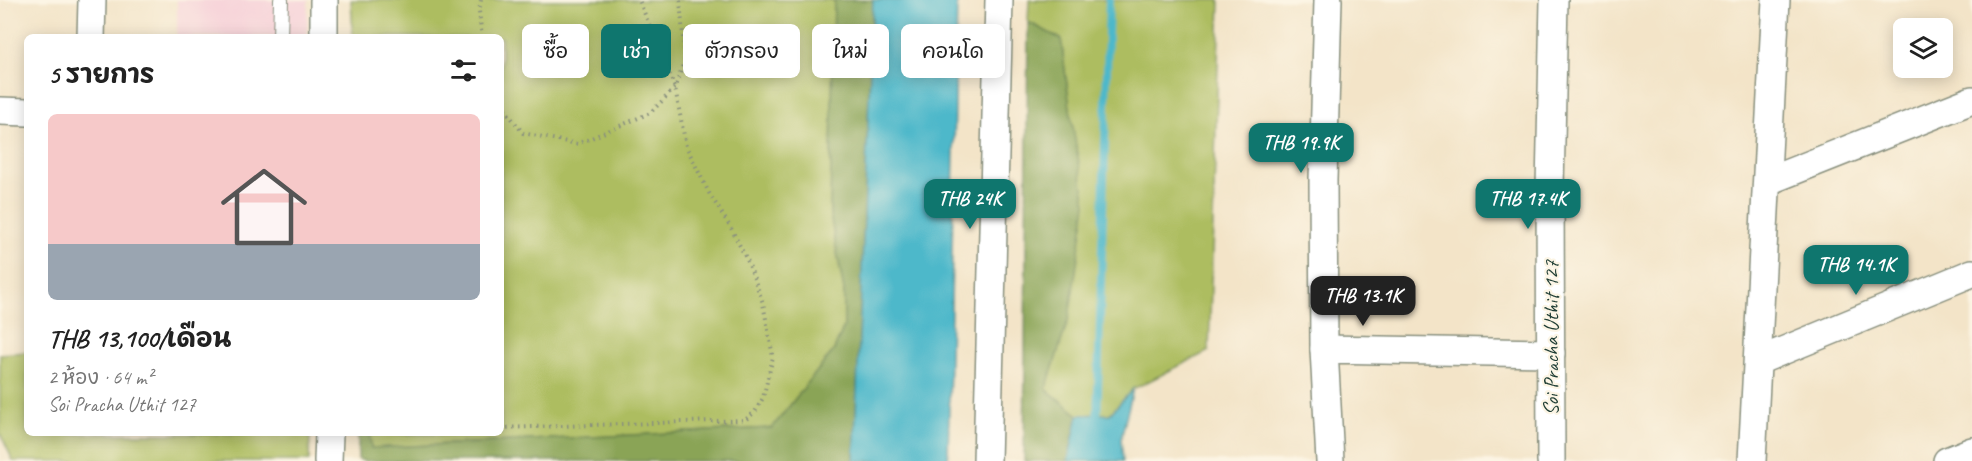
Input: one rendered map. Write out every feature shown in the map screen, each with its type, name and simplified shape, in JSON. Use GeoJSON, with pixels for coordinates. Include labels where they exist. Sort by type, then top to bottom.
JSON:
{"type":"FeatureCollection","features":[{"type":"Feature","properties":{"kind":"street"},"geometry":{"type":"LineString","coordinates":[[91,34],[92,0]]}},
{"type":"Feature","properties":{"kind":"street"},"geometry":{"type":"LineString","coordinates":[[324,0],[324,34]]}},
{"type":"Feature","properties":{"kind":"street"},"geometry":{"type":"LineString","coordinates":[[987,461],[999,0]]}},
{"type":"Feature","properties":{"kind":"street"},"geometry":{"type":"LineString","coordinates":[[1328,0],[1323,180],[1324,349],[1330,461]]}},
{"type":"Feature","properties":{"kind":"street","name":"Soi Pracha Uthit 127"},"geometry":{"type":"LineString","coordinates":[[1551,461],[1550,188],[1554,0]]}},
{"type":"Feature","properties":{"kind":"street"},"geometry":{"type":"LineString","coordinates":[[1752,461],[1778,1]]}},
{"type":"Feature","properties":{"kind":"street"},"geometry":{"type":"LineString","coordinates":[[1768,181],[1972,100]]}},
{"type":"Feature","properties":{"kind":"street"},"geometry":{"type":"LineString","coordinates":[[0,111],[24,111]]}},
{"type":"Feature","properties":{"kind":"street"},"geometry":{"type":"LineString","coordinates":[[1758,361],[1972,273]]}},
{"type":"Feature","properties":{"kind":"street"},"geometry":{"type":"LineString","coordinates":[[1324,349],[1551,353]]}},
{"type":"Feature","properties":{"kind":"street"},"geometry":{"type":"LineString","coordinates":[[328,436],[328,461]]}},
{"type":"Feature","properties":{"kind":"street"},"geometry":{"type":"LineString","coordinates":[[1947,461],[1972,451]]}},
{"type":"Feature","properties":{"kind":"lane"},"geometry":{"type":"LineString","coordinates":[[280,34],[281,0]]}},
{"type":"Feature","properties":{"kind":"path"},"geometry":{"type":"LineString","coordinates":[[481,0],[479,11],[482,34]]}},
{"type":"Feature","properties":{"kind":"path"},"geometry":{"type":"LineString","coordinates":[[504,428],[745,420],[755,412],[763,398],[773,357],[763,303],[732,228],[709,193],[686,146],[675,88],[639,0]]}},
{"type":"Feature","properties":{"kind":"path"},"geometry":{"type":"LineString","coordinates":[[504,108],[523,132],[577,144],[650,114],[675,88],[685,59],[680,0]]}},
{"type":"Feature","properties":{"kind":"shaded area"},"geometry":{"type":"Polygon","coordinates":[[[177,0],[308,0],[307,34],[177,34],[177,0]]]}},
{"type":"Feature","properties":{"kind":"green space"},"geometry":{"type":"Polygon","coordinates":[[[351,0],[834,0],[834,24],[812,24],[812,78],[833,78],[830,214],[844,290],[844,326],[834,350],[772,428],[370,448],[370,436],[504,436],[504,34],[353,34],[351,0]]]}},
{"type":"Feature","properties":{"kind":"green space"},"geometry":{"type":"Polygon","coordinates":[[[834,0],[873,0],[872,24],[834,24],[834,0]]]}},
{"type":"Feature","properties":{"kind":"green space"},"geometry":{"type":"Polygon","coordinates":[[[1029,0],[1220,0],[1209,351],[1133,389],[1110,414],[1078,415],[1046,389],[1069,317],[1071,116],[1061,39],[1028,22],[1029,0]]]}},
{"type":"Feature","properties":{"kind":"green space"},"geometry":{"type":"Polygon","coordinates":[[[1028,22],[1061,39],[1086,204],[1069,317],[1046,389],[1078,415],[1068,461],[1024,461],[1028,22]]]}},
{"type":"Feature","properties":{"kind":"green space"},"geometry":{"type":"Polygon","coordinates":[[[833,78],[870,78],[854,461],[364,461],[358,459],[358,436],[370,436],[371,448],[772,428],[834,350],[844,326],[844,290],[830,214],[833,78]]]}},
{"type":"Feature","properties":{"kind":"green space"},"geometry":{"type":"Polygon","coordinates":[[[24,352],[24,436],[310,436],[309,461],[13,461],[0,433],[0,354],[24,352]]]}},
{"type":"Feature","properties":{"kind":"water"},"geometry":{"type":"Polygon","coordinates":[[[873,0],[957,0],[957,24],[901,24],[901,78],[955,78],[948,461],[854,461],[870,78],[889,78],[889,24],[872,24],[873,0]]]}},
{"type":"Feature","properties":{"kind":"water"},"geometry":{"type":"Polygon","coordinates":[[[1133,389],[1121,439],[1123,461],[1068,461],[1078,415],[1110,414],[1133,389]]]}},
{"type":"Feature","properties":{"kind":"waterway"},"geometry":{"type":"LineString","coordinates":[[1097,425],[1109,0]]}}]}
